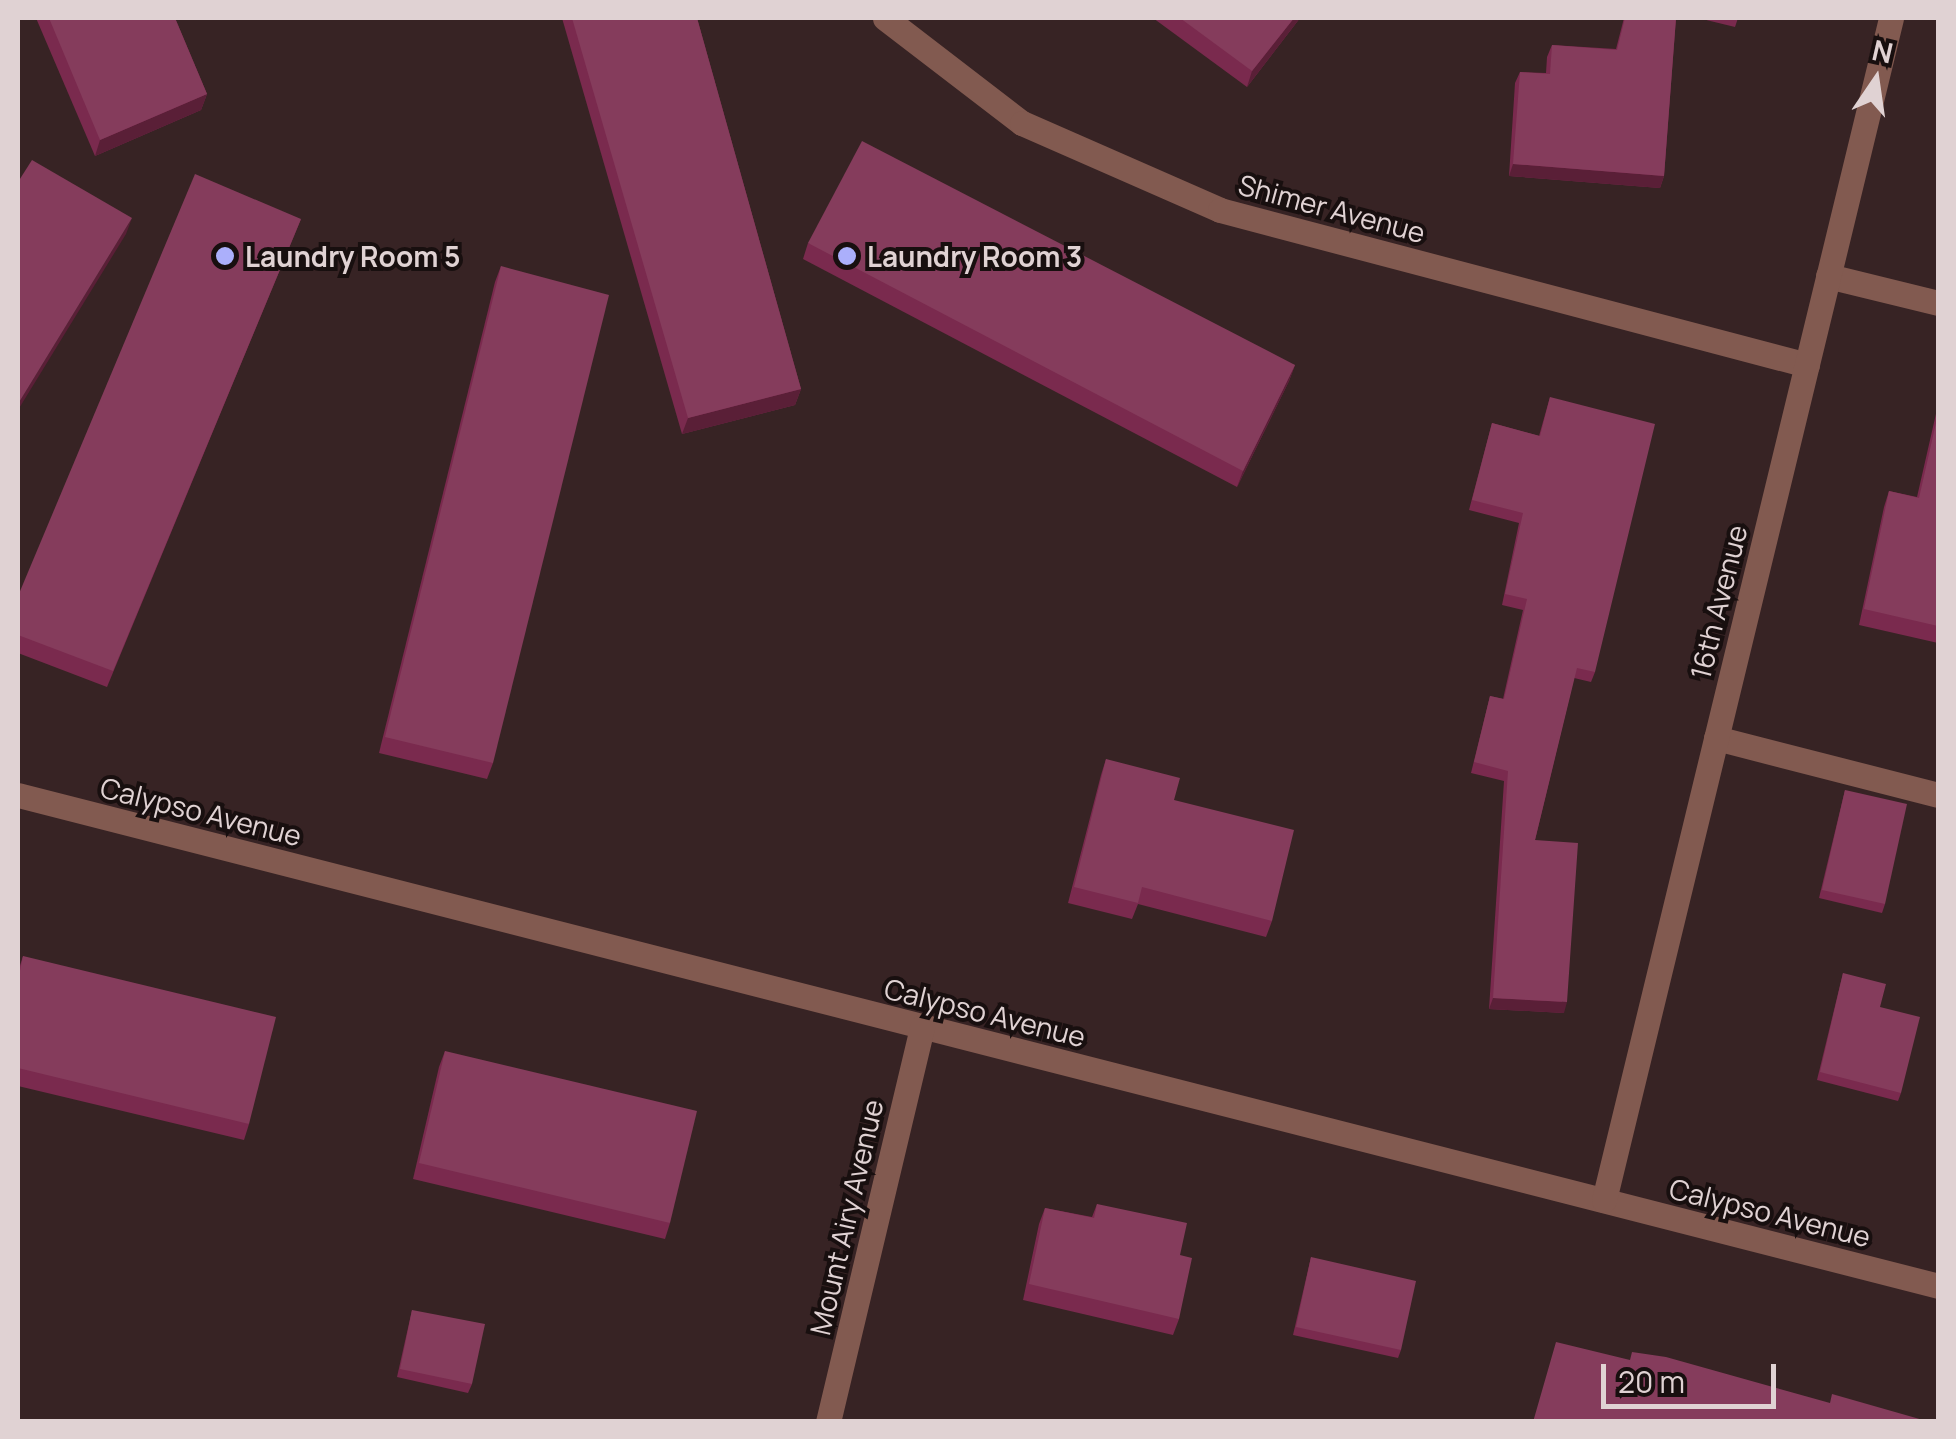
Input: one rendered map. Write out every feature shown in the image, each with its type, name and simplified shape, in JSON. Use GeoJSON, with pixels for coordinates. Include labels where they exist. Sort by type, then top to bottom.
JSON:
{"type":"FeatureCollection","features":[{"type":"Feature","properties":{"kind":"street","name":"Shimer Avenue"},"geometry":{"type":"LineString","coordinates":[[885,18],[1022,123],[1121,172],[1220,210],[1807,364]]}},
{"type":"Feature","properties":{"kind":"street","name":"16th Avenue"},"geometry":{"type":"LineString","coordinates":[[1604,1200],[1891,18]]}},
{"type":"Feature","properties":{"kind":"street"},"geometry":{"type":"LineString","coordinates":[[1828,276],[1938,303]]}},
{"type":"Feature","properties":{"kind":"street"},"geometry":{"type":"LineString","coordinates":[[1716,738],[1938,795]]}},
{"type":"Feature","properties":{"kind":"street","name":"Calypso Avenue"},"geometry":{"type":"LineString","coordinates":[[18,795],[1938,1286]]}},
{"type":"Feature","properties":{"kind":"street","name":"Mount Airy Avenue"},"geometry":{"type":"LineString","coordinates":[[828,1422],[922,1027]]}},
{"type":"Feature","properties":{"kind":"building"},"geometry":{"type":"Polygon","coordinates":[[[49,18],[175,18],[207,94],[100,140],[49,18]]]}},
{"type":"Feature","properties":{"kind":"building"},"geometry":{"type":"Polygon","coordinates":[[[572,18],[697,18],[801,389],[688,418],[572,18]]]}},
{"type":"Feature","properties":{"kind":"building"},"geometry":{"type":"Polygon","coordinates":[[[1180,18],[1294,18],[1252,71],[1180,18]]]}},
{"type":"Feature","properties":{"kind":"building"},"geometry":{"type":"Polygon","coordinates":[[[1625,18],[1676,18],[1664,176],[1513,164],[1520,72],[1550,74],[1552,45],[1617,50],[1625,18]]]}},
{"type":"Feature","properties":{"kind":"building"},"geometry":{"type":"Polygon","coordinates":[[[862,141],[1295,365],[1243,471],[808,243],[862,141]]]}},
{"type":"Feature","properties":{"kind":"building"},"geometry":{"type":"Polygon","coordinates":[[[32,160],[132,218],[18,404],[18,182],[32,160]]]}},
{"type":"Feature","properties":{"kind":"building"},"geometry":{"type":"Polygon","coordinates":[[[195,174],[301,219],[113,671],[18,635],[18,596],[195,174]]]}},
{"type":"Feature","properties":{"kind":"building"},"geometry":{"type":"Polygon","coordinates":[[[501,266],[609,295],[493,763],[385,737],[501,266]]]}},
{"type":"Feature","properties":{"kind":"building"},"geometry":{"type":"Polygon","coordinates":[[[1550,397],[1655,424],[1595,672],[1577,668],[1535,840],[1578,843],[1567,1002],[1493,998],[1508,771],[1474,762],[1490,696],[1504,699],[1527,599],[1505,594],[1523,513],[1472,500],[1492,423],[1540,436],[1550,397]]]}},
{"type":"Feature","properties":{"kind":"building"},"geometry":{"type":"Polygon","coordinates":[[[1938,414],[1938,626],[1864,609],[1889,491],[1919,498],[1938,414]]]}},
{"type":"Feature","properties":{"kind":"building"},"geometry":{"type":"Polygon","coordinates":[[[1106,759],[1180,778],[1174,800],[1294,830],[1272,921],[1142,887],[1138,903],[1074,887],[1106,759]]]}},
{"type":"Feature","properties":{"kind":"building"},"geometry":{"type":"Polygon","coordinates":[[[1845,790],[1907,804],[1885,904],[1822,890],[1845,790]]]}},
{"type":"Feature","properties":{"kind":"building"},"geometry":{"type":"Polygon","coordinates":[[[23,956],[276,1017],[249,1124],[18,1068],[18,980],[23,956]]]}},
{"type":"Feature","properties":{"kind":"building"},"geometry":{"type":"Polygon","coordinates":[[[1843,973],[1886,984],[1880,1007],[1920,1017],[1901,1093],[1820,1072],[1843,973]]]}},
{"type":"Feature","properties":{"kind":"building"},"geometry":{"type":"Polygon","coordinates":[[[445,1051],[697,1111],[670,1223],[419,1163],[445,1051]]]}},
{"type":"Feature","properties":{"kind":"building"},"geometry":{"type":"Polygon","coordinates":[[[1097,1204],[1187,1223],[1180,1255],[1192,1258],[1179,1319],[1029,1284],[1045,1208],[1094,1218],[1097,1204]]]}},
{"type":"Feature","properties":{"kind":"building"},"geometry":{"type":"Polygon","coordinates":[[[1311,1257],[1416,1281],[1401,1350],[1296,1327],[1311,1257]]]}},
{"type":"Feature","properties":{"kind":"building"},"geometry":{"type":"Polygon","coordinates":[[[412,1310],[485,1324],[472,1384],[400,1369],[412,1310]]]}},
{"type":"Feature","properties":{"kind":"building"},"geometry":{"type":"Polygon","coordinates":[[[1556,1342],[1630,1360],[1632,1352],[1666,1357],[1830,1403],[1832,1394],[1930,1422],[1533,1422],[1556,1342]]]}},
{"type":"Feature","properties":{"kind":"place","name":"Laundry Room 5"},"geometry":{"type":"Point","coordinates":[225,256]}},
{"type":"Feature","properties":{"kind":"place","name":"Laundry Room 3"},"geometry":{"type":"Point","coordinates":[847,256]}}]}
